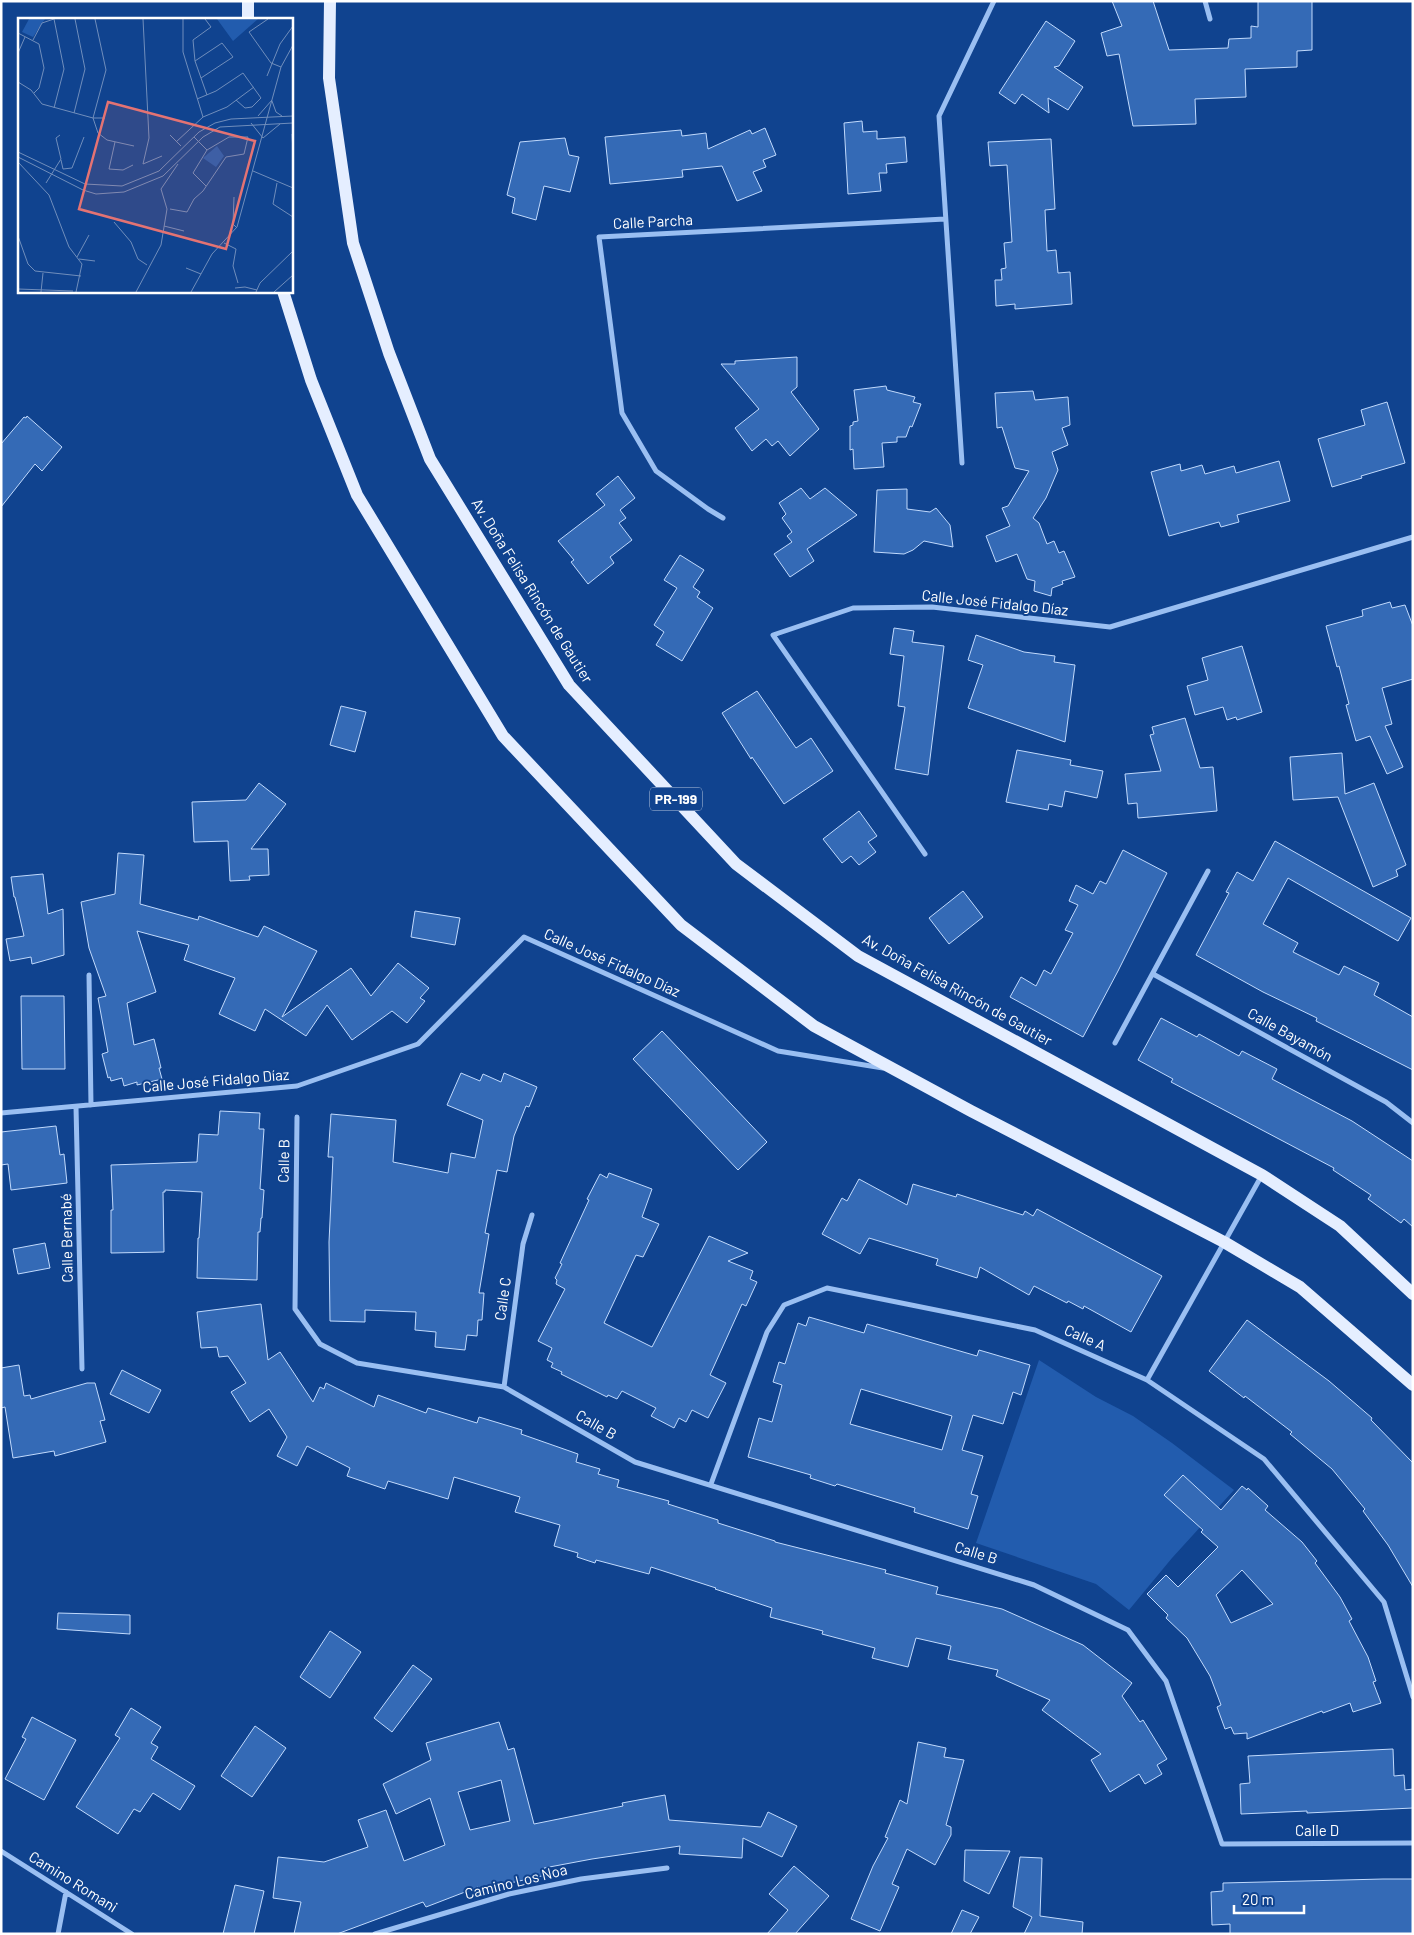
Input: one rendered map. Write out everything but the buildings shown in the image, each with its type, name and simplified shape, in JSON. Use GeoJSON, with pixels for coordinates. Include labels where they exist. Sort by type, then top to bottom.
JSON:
{"type":"FeatureCollection","features":[{"type":"Feature","properties":{"kind":"main road"},"geometry":{"type":"LineString","coordinates":[[248,1],[248,18]]}},
{"type":"Feature","properties":{"kind":"main road","name":"Av. Doña Felisa Rincón de Gautier"},"geometry":{"type":"LineString","coordinates":[[330,1],[329,78],[353,243],[389,353],[430,459],[569,685],[736,864],[858,956],[1262,1175],[1340,1226],[1413,1294]]}},
{"type":"Feature","properties":{"kind":"main road"},"geometry":{"type":"LineString","coordinates":[[283,292],[311,380],[357,495],[503,736],[681,925],[814,1026],[1224,1242],[1300,1287],[1413,1385]]}},
{"type":"Feature","properties":{"kind":"street"},"geometry":{"type":"LineString","coordinates":[[962,463],[939,116],[994,1]]}},
{"type":"Feature","properties":{"kind":"street"},"geometry":{"type":"LineString","coordinates":[[1205,1],[1210,19]]}},
{"type":"Feature","properties":{"kind":"street","name":"Calle Parcha"},"geometry":{"type":"LineString","coordinates":[[723,518],[656,471],[622,414],[599,237],[945,219]]}},
{"type":"Feature","properties":{"kind":"street","name":"Calle José Fidalgo Díaz"},"geometry":{"type":"LineString","coordinates":[[925,854],[773,636],[853,608],[932,606],[1110,627],[1413,538]]}},
{"type":"Feature","properties":{"kind":"street"},"geometry":{"type":"LineString","coordinates":[[1115,1043],[1208,871]]}},
{"type":"Feature","properties":{"kind":"street","name":"Calle José Fidalgo Díaz"},"geometry":{"type":"LineString","coordinates":[[1,1113],[297,1086],[418,1044],[524,937],[778,1051],[896,1070]]}},
{"type":"Feature","properties":{"kind":"street","name":"Calle Bayamón"},"geometry":{"type":"LineString","coordinates":[[1153,974],[1386,1102],[1413,1123]]}},
{"type":"Feature","properties":{"kind":"street"},"geometry":{"type":"LineString","coordinates":[[89,975],[91,1106]]}},
{"type":"Feature","properties":{"kind":"street","name":"Calle Bernabé"},"geometry":{"type":"LineString","coordinates":[[76,1107],[82,1369]]}},
{"type":"Feature","properties":{"kind":"street","name":"Calle B"},"geometry":{"type":"LineString","coordinates":[[297,1117],[295,1309],[320,1344],[357,1363],[504,1387],[635,1462],[1034,1585],[1128,1630],[1166,1681],[1222,1844]]}},
{"type":"Feature","properties":{"kind":"street"},"geometry":{"type":"LineString","coordinates":[[1147,1380],[1262,1175]]}},
{"type":"Feature","properties":{"kind":"street","name":"Calle C"},"geometry":{"type":"LineString","coordinates":[[504,1387],[523,1244],[532,1215]]}},
{"type":"Feature","properties":{"kind":"street","name":"Calle A"},"geometry":{"type":"LineString","coordinates":[[711,1484],[767,1332],[784,1305],[827,1288],[1035,1330],[1147,1380],[1264,1459],[1384,1602],[1413,1697]]}},
{"type":"Feature","properties":{"kind":"street","name":"Calle D"},"geometry":{"type":"LineString","coordinates":[[1222,1844],[1413,1843]]}},
{"type":"Feature","properties":{"kind":"street","name":"Camino Romani"},"geometry":{"type":"LineString","coordinates":[[1,1851],[132,1934]]}},
{"type":"Feature","properties":{"kind":"street","name":"Camino Los Noa"},"geometry":{"type":"LineString","coordinates":[[375,1934],[509,1894],[581,1879],[666,1868]]}},
{"type":"Feature","properties":{"kind":"street"},"geometry":{"type":"LineString","coordinates":[[58,1934],[66,1892]]}},
{"type":"Feature","properties":{"kind":"shaded area"},"geometry":{"type":"Polygon","coordinates":[[[1039,1360],[1096,1397],[1133,1416],[1234,1490],[1172,1558],[1129,1610],[1096,1584],[976,1543],[1039,1360]]]}}]}
